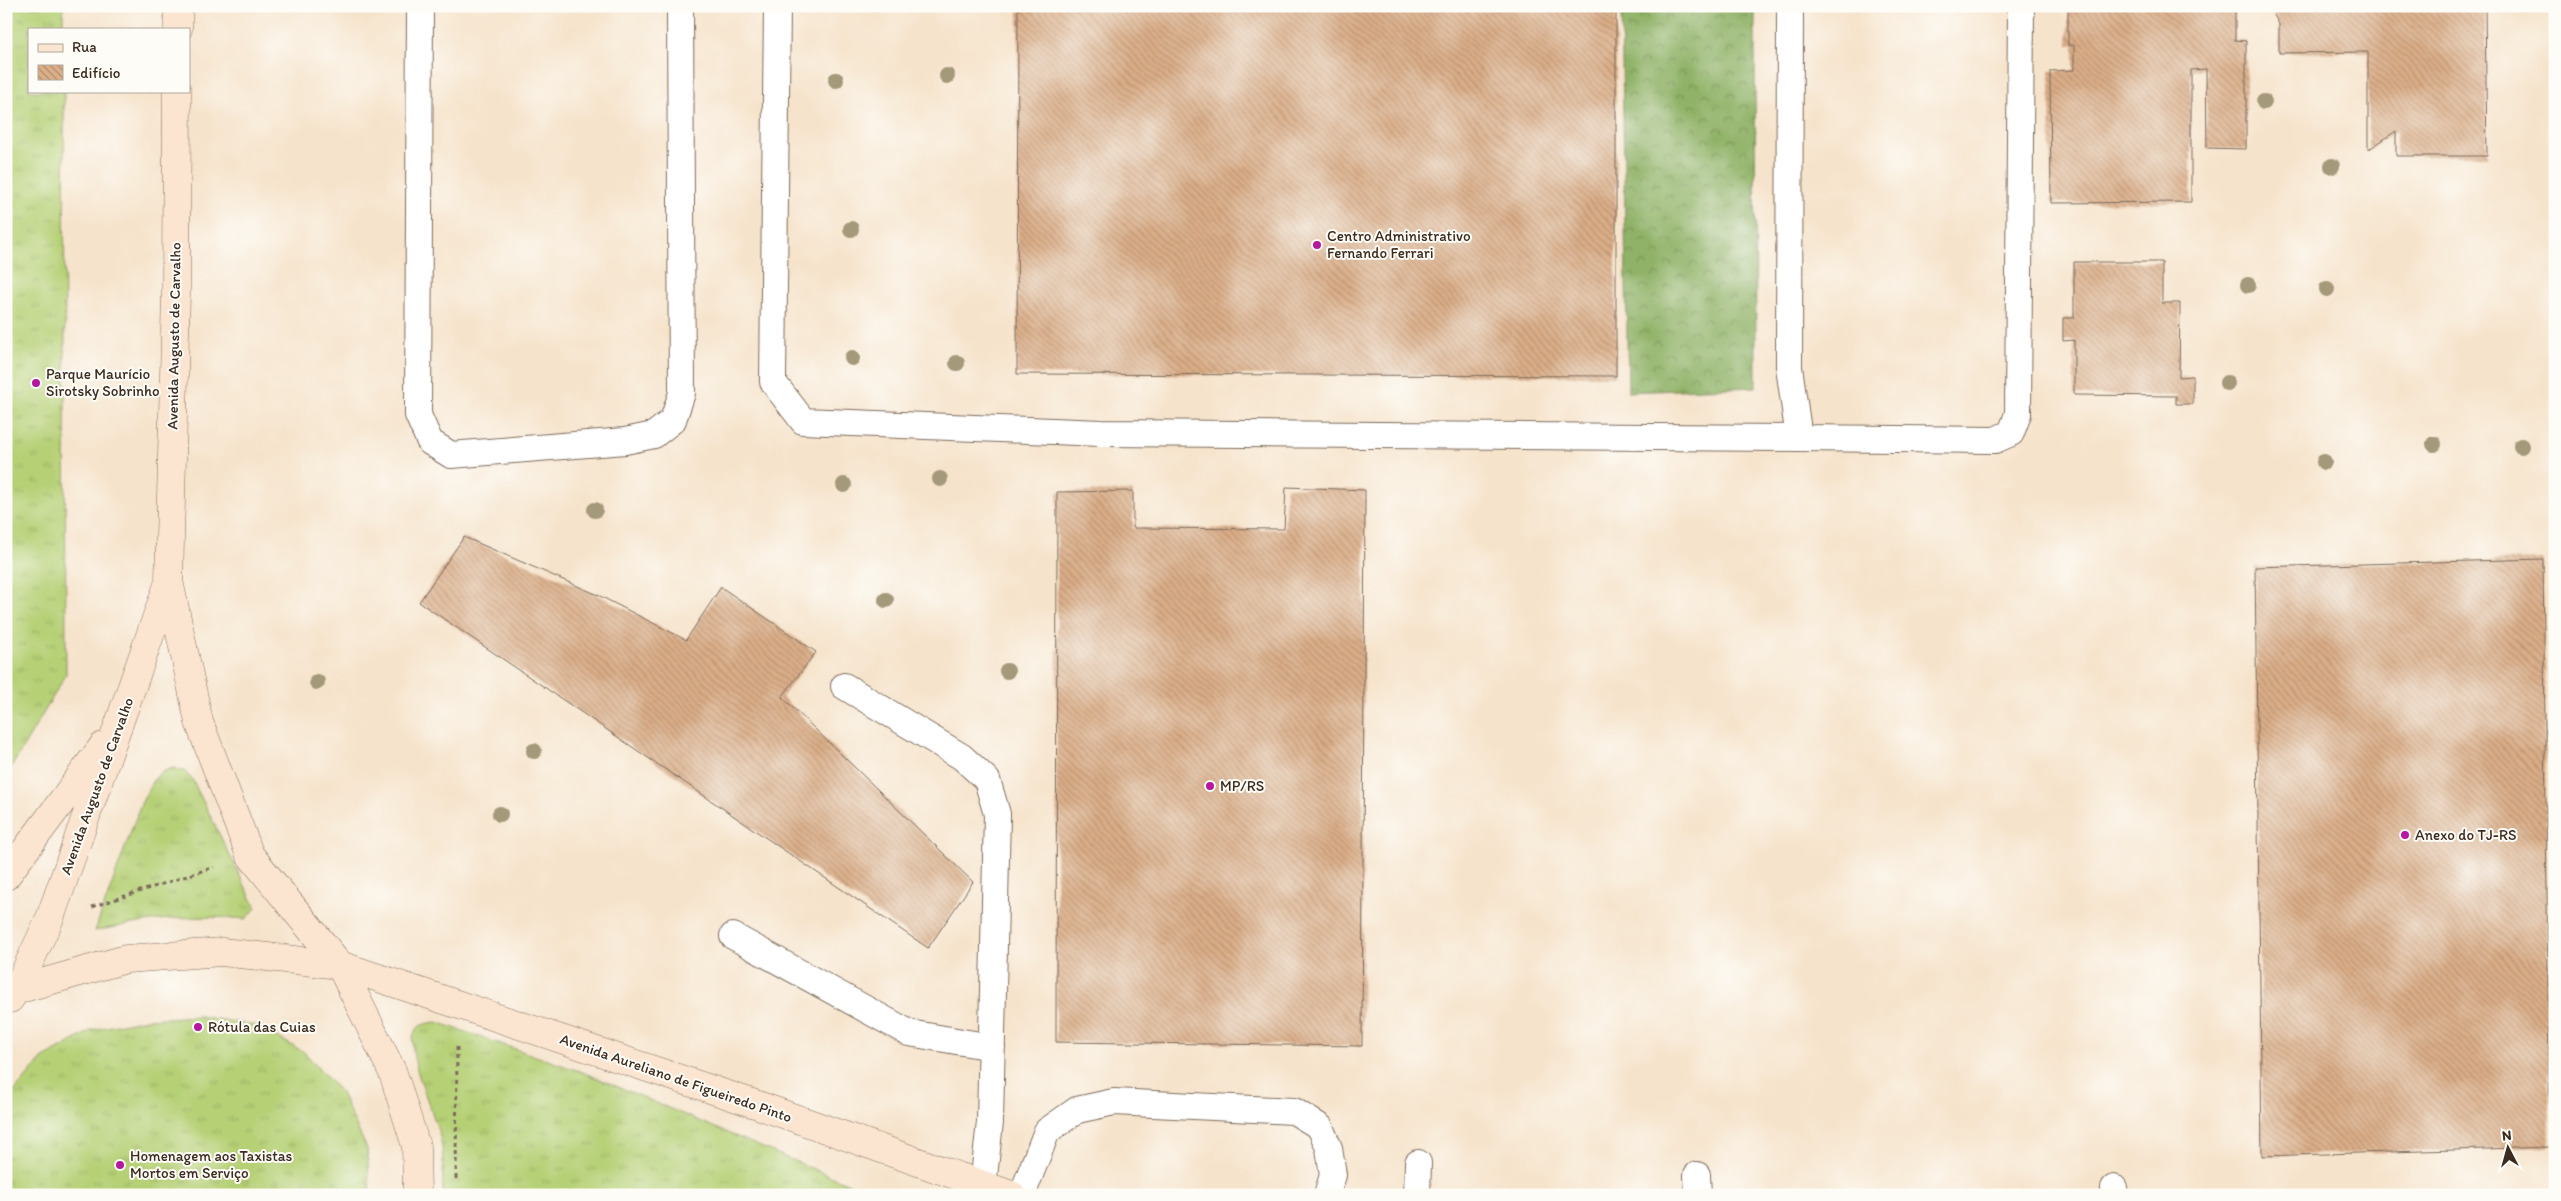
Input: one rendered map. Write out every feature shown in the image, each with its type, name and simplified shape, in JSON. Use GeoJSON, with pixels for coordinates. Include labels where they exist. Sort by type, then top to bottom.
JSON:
{"type":"FeatureCollection","features":[{"type":"Feature","properties":{"kind":"main road"},"geometry":{"type":"LineString","coordinates":[[178,6],[178,28]]}},
{"type":"Feature","properties":{"kind":"main road","name":"Avenida Augusto de Carvalho"},"geometry":{"type":"LineString","coordinates":[[177,92],[176,292],[169,580],[199,722],[250,854],[340,965],[393,1073],[416,1146],[416,1195]]}},
{"type":"Feature","properties":{"kind":"main road","name":"Avenida Augusto de Carvalho"},"geometry":{"type":"LineString","coordinates":[[10,995],[50,918],[122,720],[169,580]]}},
{"type":"Feature","properties":{"kind":"main road"},"geometry":{"type":"LineString","coordinates":[[6,876],[122,720]]}},
{"type":"Feature","properties":{"kind":"main road","name":"Avenida Aureliano de Figueiredo Pinto"},"geometry":{"type":"LineString","coordinates":[[10,995],[126,959],[145,957],[222,952],[340,965],[457,1002],[758,1105],[1011,1195]]}},
{"type":"Feature","properties":{"kind":"lane"},"geometry":{"type":"LineString","coordinates":[[420,6],[418,415],[430,442],[452,454],[625,441],[654,435],[673,420],[682,393],[680,6]]}},
{"type":"Feature","properties":{"kind":"lane"},"geometry":{"type":"LineString","coordinates":[[777,6],[774,382],[803,420],[1101,433],[1995,440],[2012,432],[2018,414],[2021,6]]}},
{"type":"Feature","properties":{"kind":"lane"},"geometry":{"type":"LineString","coordinates":[[1790,6],[1789,367],[1799,438]]}},
{"type":"Feature","properties":{"kind":"lane"},"geometry":{"type":"LineString","coordinates":[[844,686],[962,757],[987,780],[996,814],[990,1122],[983,1186]]}},
{"type":"Feature","properties":{"kind":"lane"},"geometry":{"type":"LineString","coordinates":[[733,936],[909,1033],[992,1048]]}},
{"type":"Feature","properties":{"kind":"lane"},"geometry":{"type":"LineString","coordinates":[[1022,1195],[1047,1131],[1077,1110],[1114,1102],[1294,1111],[1320,1127],[1323,1134],[1328,1148],[1333,1175],[1327,1195]]}},
{"type":"Feature","properties":{"kind":"lane"},"geometry":{"type":"LineString","coordinates":[[1417,1195],[1418,1164]]}},
{"type":"Feature","properties":{"kind":"path"},"geometry":{"type":"LineString","coordinates":[[50,918],[103,905],[250,854]]}},
{"type":"Feature","properties":{"kind":"path"},"geometry":{"type":"LineString","coordinates":[[456,1185],[457,1002]]}},
{"type":"Feature","properties":{"kind":"green space","name":"Parque Maurício Sirotsky Sobrinho"},"geometry":{"type":"Polygon","coordinates":[[[6,6],[63,6],[63,28],[28,28],[28,92],[64,92],[66,675],[6,776],[6,6]]]}},
{"type":"Feature","properties":{"kind":"green space"},"geometry":{"type":"Polygon","coordinates":[[[1621,6],[1755,6],[1756,387],[1628,392],[1621,6]]]}},
{"type":"Feature","properties":{"kind":"green space"},"geometry":{"type":"Polygon","coordinates":[[[173,768],[184,771],[192,779],[256,908],[246,919],[207,917],[170,919],[95,931],[140,806],[153,780],[162,772],[173,768]]]}},
{"type":"Feature","properties":{"kind":"green space"},"geometry":{"type":"Polygon","coordinates":[[[200,1016],[257,1026],[304,1052],[341,1093],[367,1149],[370,1195],[6,1195],[6,1101],[42,1059],[92,1030],[146,1019],[200,1016]]]}},
{"type":"Feature","properties":{"kind":"green space"},"geometry":{"type":"Polygon","coordinates":[[[437,1022],[585,1073],[875,1195],[443,1195],[442,1144],[413,1052],[413,1039],[416,1030],[423,1025],[437,1022]]]}},
{"type":"Feature","properties":{"kind":"building","name":"Centro Administrativo Fernando Ferrari"},"geometry":{"type":"Polygon","coordinates":[[[1018,6],[1616,6],[1616,376],[1017,374],[1018,6]]]}},
{"type":"Feature","properties":{"kind":"building"},"geometry":{"type":"Polygon","coordinates":[[[2068,6],[2235,6],[2235,40],[2246,41],[2246,149],[2207,148],[2206,69],[2191,70],[2191,202],[2051,203],[2050,71],[2074,70],[2074,45],[2068,45],[2068,6]]]}},
{"type":"Feature","properties":{"kind":"building"},"geometry":{"type":"Polygon","coordinates":[[[2269,6],[2485,6],[2487,156],[2396,156],[2396,131],[2368,150],[2368,52],[2279,53],[2279,24],[2269,6]]]}},
{"type":"Feature","properties":{"kind":"building"},"geometry":{"type":"Polygon","coordinates":[[[2074,262],[2162,262],[2162,303],[2180,303],[2179,377],[2193,376],[2193,404],[2176,404],[2176,396],[2074,395],[2074,340],[2063,341],[2063,318],[2074,318],[2074,262]]]}},
{"type":"Feature","properties":{"kind":"building","name":"MP/RS"},"geometry":{"type":"Polygon","coordinates":[[[1286,487],[1365,490],[1362,1046],[1056,1042],[1057,492],[1133,491],[1133,528],[1284,529],[1286,487]]]}},
{"type":"Feature","properties":{"kind":"building"},"geometry":{"type":"Polygon","coordinates":[[[464,537],[598,595],[686,640],[721,587],[816,652],[782,697],[973,882],[928,948],[419,602],[464,537]]]}},
{"type":"Feature","properties":{"kind":"building","name":"Anexo do TJ-RS"},"geometry":{"type":"Polygon","coordinates":[[[2543,559],[2550,1147],[2262,1156],[2255,567],[2543,559]]]}},
{"type":"Feature","properties":{"kind":"place","name":"Centro Administrativo Fernando Ferrari"},"geometry":{"type":"Point","coordinates":[1317,245]}},
{"type":"Feature","properties":{"kind":"place","name":"Parque Maurício Sirotsky Sobrinho"},"geometry":{"type":"Point","coordinates":[36,383]}},
{"type":"Feature","properties":{"kind":"place","name":"MP/RS"},"geometry":{"type":"Point","coordinates":[1210,786]}},
{"type":"Feature","properties":{"kind":"place","name":"Anexo do TJ-RS"},"geometry":{"type":"Point","coordinates":[2405,835]}},
{"type":"Feature","properties":{"kind":"place","name":"Rótula das Cuias"},"geometry":{"type":"Point","coordinates":[198,1027]}},
{"type":"Feature","properties":{"kind":"place","name":"Homenagem aos Taxistas Mortos em Serviço"},"geometry":{"type":"Point","coordinates":[120,1165]}}]}
